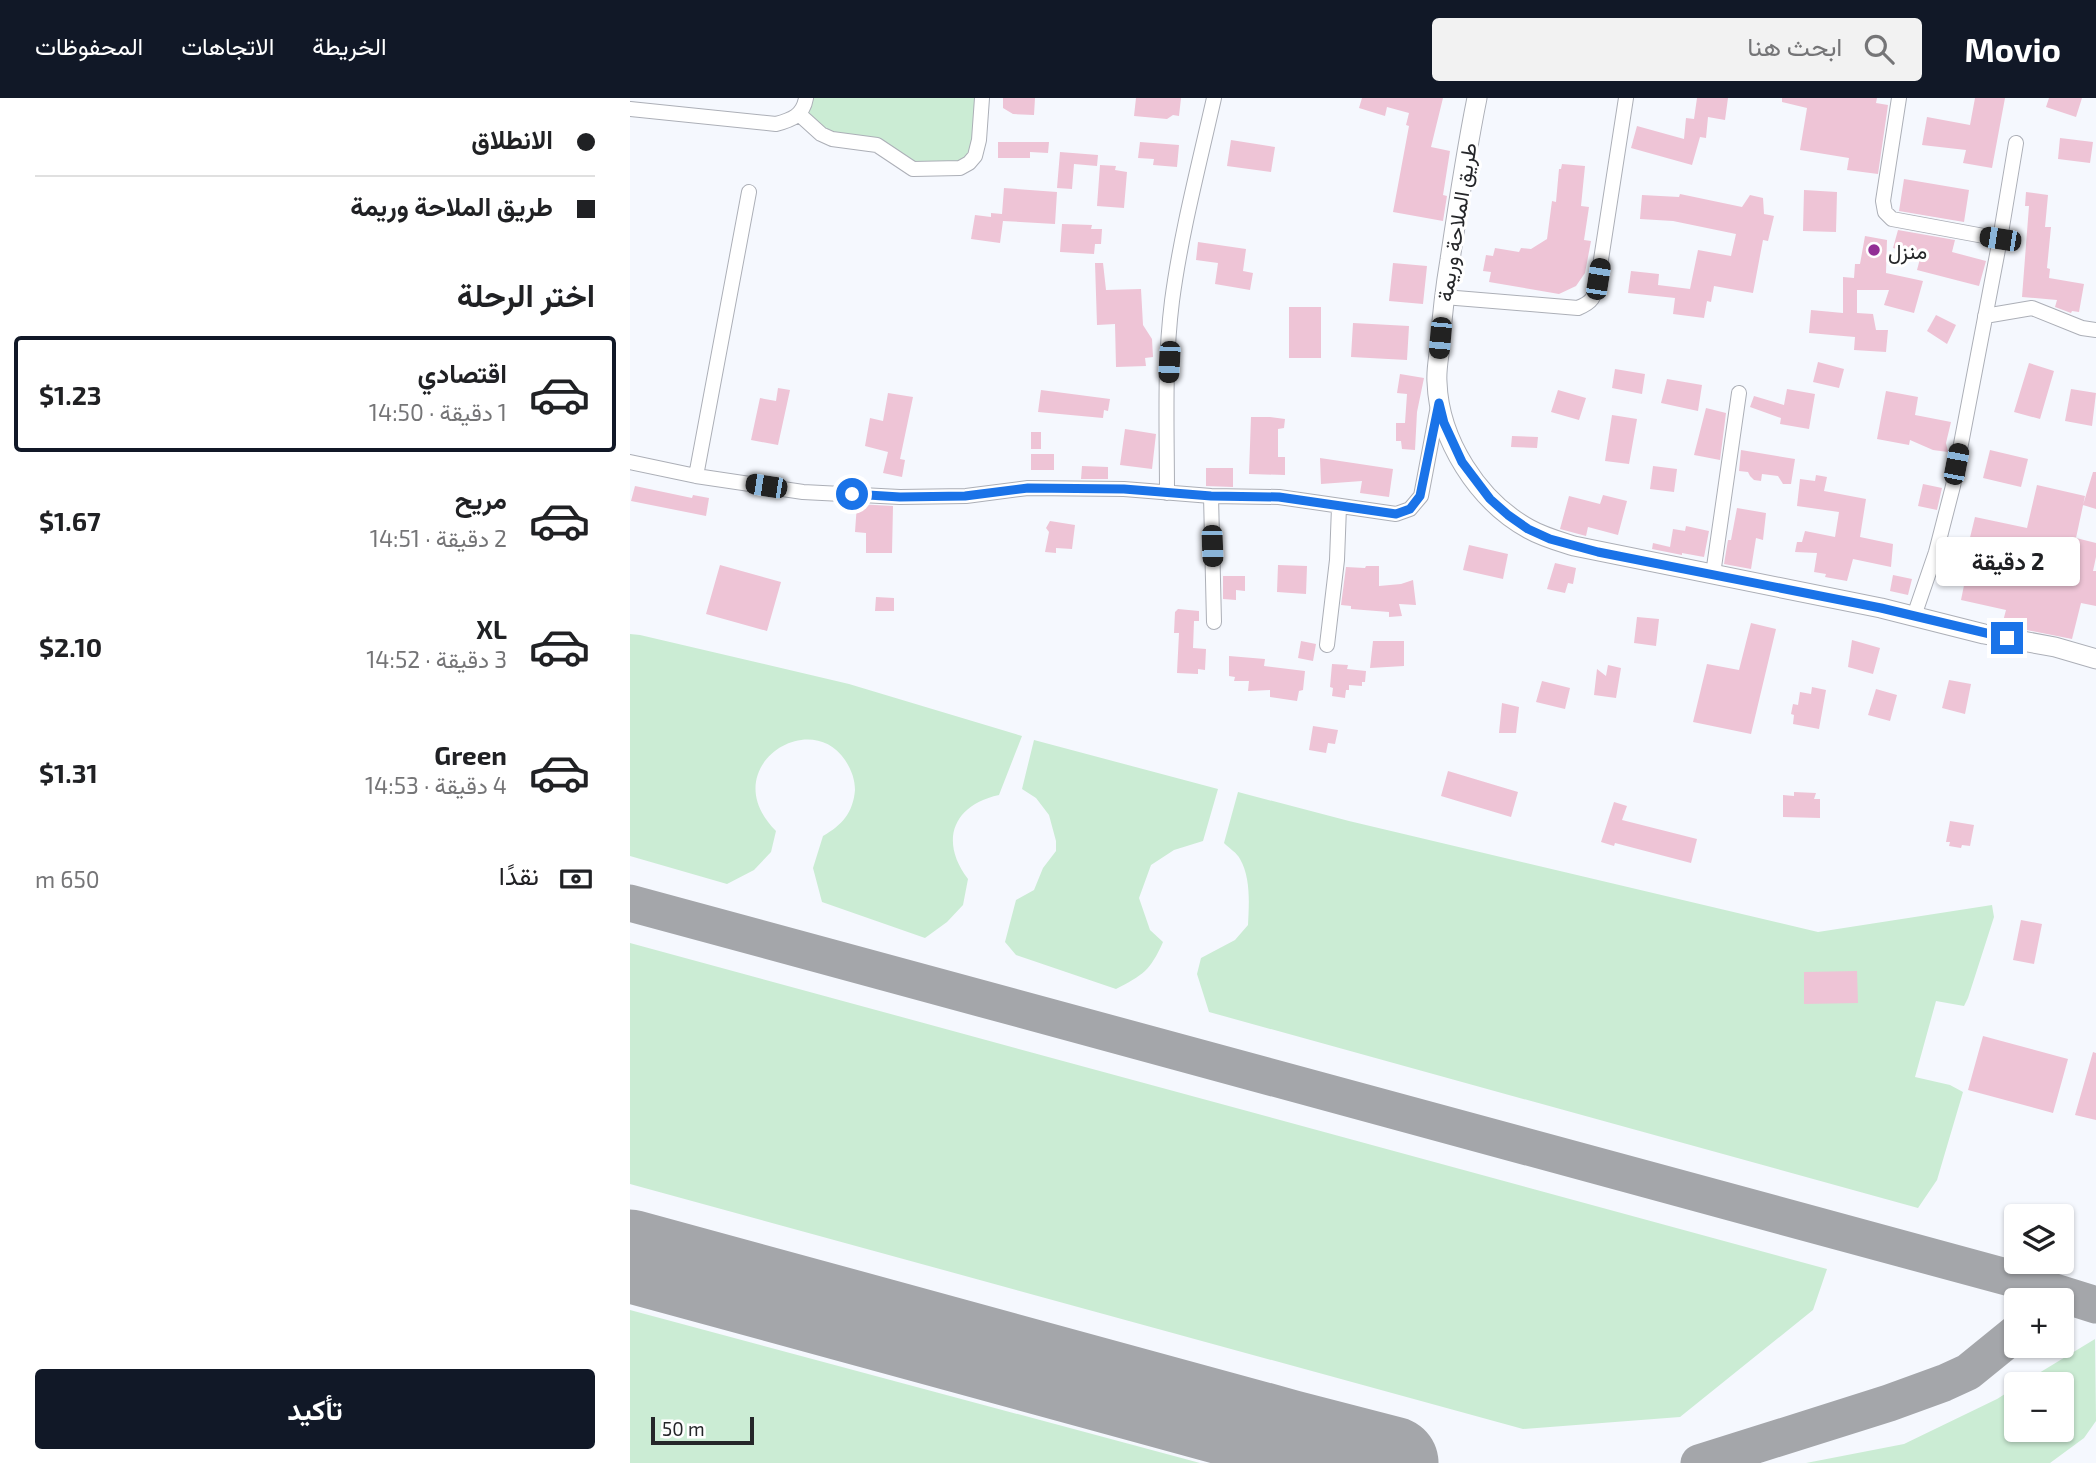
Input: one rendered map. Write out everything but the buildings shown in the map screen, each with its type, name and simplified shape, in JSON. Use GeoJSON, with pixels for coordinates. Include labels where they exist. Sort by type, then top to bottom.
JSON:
{"type":"FeatureCollection","features":[{"type":"Feature","properties":{"kind":"street"},"geometry":{"type":"LineString","coordinates":[[633,108],[776,124],[800,114],[806,98]]}},
{"type":"Feature","properties":{"kind":"street"},"geometry":{"type":"LineString","coordinates":[[800,114],[821,134],[832,139],[877,145],[907,167],[960,168],[975,156],[982,98]]}},
{"type":"Feature","properties":{"kind":"street"},"geometry":{"type":"LineString","coordinates":[[1167,493],[1172,305],[1177,267],[1214,98]]}},
{"type":"Feature","properties":{"kind":"street","name":"طريق الملاحة وريمة"},"geometry":{"type":"LineString","coordinates":[[1477,98],[1464,162],[1444,297],[1437,380],[1439,403],[1452,442],[1462,462],[1490,499],[1528,529],[1574,546],[1914,616],[1984,634],[2055,647],[2096,659]]}},
{"type":"Feature","properties":{"kind":"street"},"geometry":{"type":"LineString","coordinates":[[1444,297],[1578,308],[1590,303],[1595,295],[1598,279],[1626,98]]}},
{"type":"Feature","properties":{"kind":"street"},"geometry":{"type":"LineString","coordinates":[[1899,98],[1883,201],[1885,212],[1892,219],[2000,239]]}},
{"type":"Feature","properties":{"kind":"street"},"geometry":{"type":"LineString","coordinates":[[1914,616],[1936,552],[1952,486],[2016,143]]}},
{"type":"Feature","properties":{"kind":"street"},"geometry":{"type":"LineString","coordinates":[[696,476],[749,192]]}},
{"type":"Feature","properties":{"kind":"street"},"geometry":{"type":"LineString","coordinates":[[1985,316],[2032,308],[2082,328],[2096,330]]}},
{"type":"Feature","properties":{"kind":"street"},"geometry":{"type":"LineString","coordinates":[[1713,574],[1739,393]]}},
{"type":"Feature","properties":{"kind":"street"},"geometry":{"type":"LineString","coordinates":[[630,462],[696,476],[803,492],[900,497],[965,496],[1028,488],[1124,489],[1211,496],[1279,497],[1396,514],[1415,506],[1420,496],[1439,403]]}},
{"type":"Feature","properties":{"kind":"street"},"geometry":{"type":"LineString","coordinates":[[1211,496],[1214,622]]}},
{"type":"Feature","properties":{"kind":"street"},"geometry":{"type":"LineString","coordinates":[[1327,645],[1337,560],[1339,507]]}},
{"type":"Feature","properties":{"kind":"green space"},"geometry":{"type":"Polygon","coordinates":[[[806,98],[982,98],[969,163],[913,169],[883,148],[848,142],[800,115],[806,98]]]}},
{"type":"Feature","properties":{"kind":"green space"},"geometry":{"type":"Polygon","coordinates":[[[630,634],[849,684],[1022,736],[999,795],[971,807],[955,826],[954,851],[968,879],[963,905],[947,922],[925,938],[822,902],[813,868],[823,836],[841,823],[849,812],[855,786],[845,760],[829,745],[810,740],[791,742],[774,752],[761,767],[756,786],[760,808],[776,831],[771,852],[754,870],[727,884],[630,856],[630,634]]]}},
{"type":"Feature","properties":{"kind":"green space"},"geometry":{"type":"Polygon","coordinates":[[[1034,740],[1218,789],[1203,841],[1174,850],[1151,865],[1139,898],[1150,930],[1163,942],[1145,971],[1116,989],[1016,955],[1005,942],[1016,900],[1034,890],[1043,868],[1056,851],[1049,815],[1036,798],[1022,789],[1034,740]]]}},
{"type":"Feature","properties":{"kind":"green space"},"geometry":{"type":"Polygon","coordinates":[[[1238,792],[1349,821],[1818,932],[1992,905],[1994,917],[1968,998],[1964,1006],[1936,1001],[1915,1077],[1950,1085],[1963,1092],[1937,1180],[1918,1208],[1209,1012],[1197,974],[1201,958],[1235,940],[1248,925],[1248,891],[1244,866],[1239,857],[1224,843],[1238,792]]]}},
{"type":"Feature","properties":{"kind":"green space"},"geometry":{"type":"Polygon","coordinates":[[[630,943],[1827,1269],[1813,1310],[1680,1417],[1523,1429],[630,1184],[630,943]]]}},
{"type":"Feature","properties":{"kind":"green space"},"geometry":{"type":"Polygon","coordinates":[[[630,1310],[1200,1463],[630,1463],[630,1310]]]}},
{"type":"Feature","properties":{"kind":"green space"},"geometry":{"type":"Polygon","coordinates":[[[2095,1339],[2096,1421],[2084,1438],[2050,1463],[1806,1463],[1904,1444],[2004,1395],[2004,1442],[2074,1442],[2074,1372],[2041,1372],[2064,1358],[2074,1358],[2074,1352],[2095,1339]]]}},
{"type":"Feature","properties":{"kind":"taxiway"},"geometry":{"type":"LineString","coordinates":[[630,903],[2010,1278],[2096,1305]]}},
{"type":"Feature","properties":{"kind":"taxiway"},"geometry":{"type":"LineString","coordinates":[[1699,1463],[1944,1383],[1968,1372],[2004,1343]]}},
{"type":"Feature","properties":{"kind":"taxiway"},"geometry":{"type":"LineString","coordinates":[[1286,1463],[1288,1436]]}},
{"type":"Feature","properties":{"kind":"runway"},"geometry":{"type":"LineString","coordinates":[[630,1256],[1392,1463]]}},
{"type":"Feature","properties":{"kind":"place","name":"منزل"},"geometry":{"type":"Point","coordinates":[1874,250]}},
{"type":"Feature","properties":{"kind":"route"},"geometry":{"type":"LineString","coordinates":[[852,494],[900,497],[965,496],[1028,488],[1124,489],[1211,496],[1279,497],[1396,514],[1410,509],[1420,496],[1439,403],[1444,423],[1462,462],[1490,499],[1528,529],[1550,539],[1598,552],[1881,608],[2007,638]]}}]}
